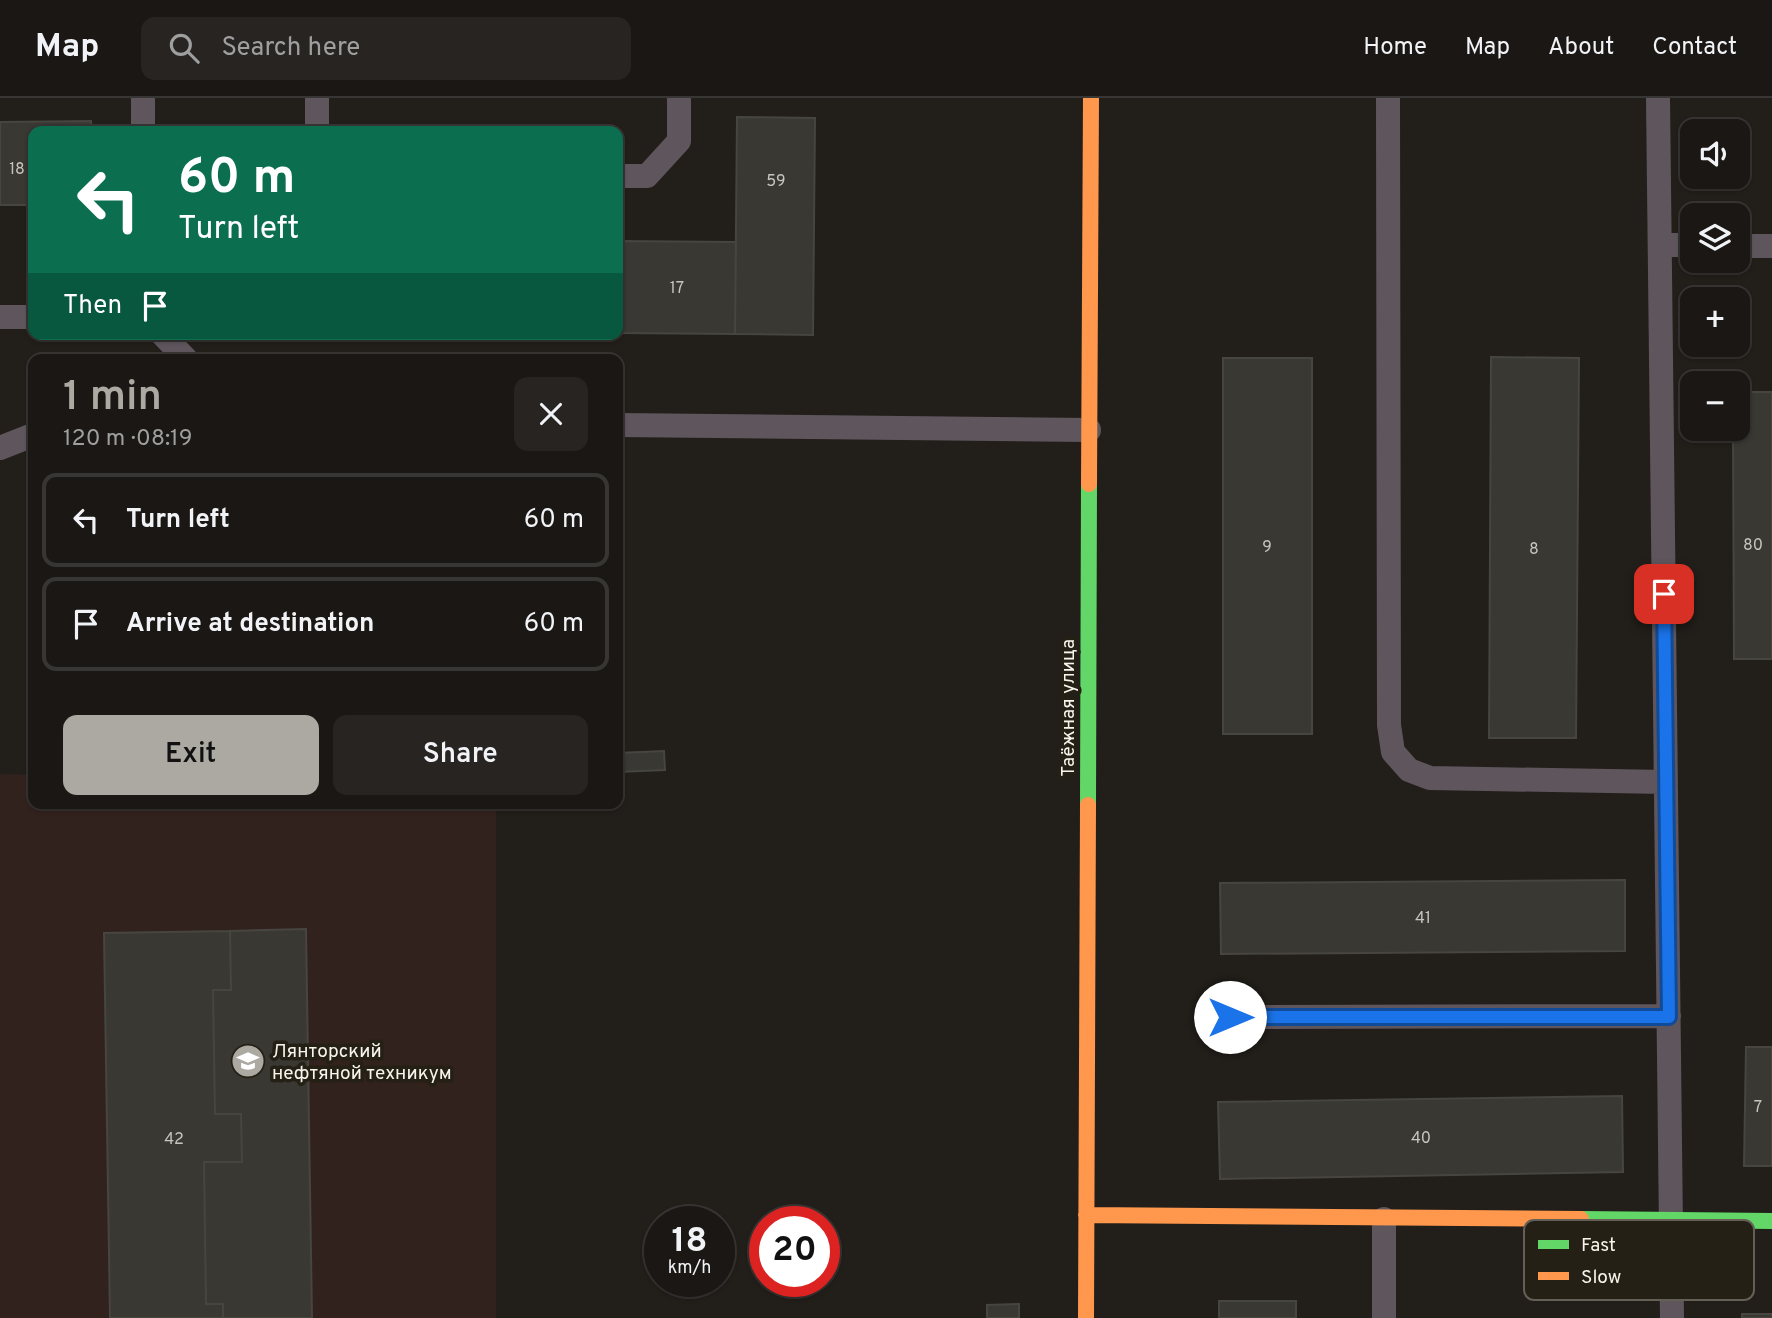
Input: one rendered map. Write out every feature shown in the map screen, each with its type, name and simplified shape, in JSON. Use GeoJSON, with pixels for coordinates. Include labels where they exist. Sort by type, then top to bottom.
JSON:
{"type":"FeatureCollection","features":[{"type":"Feature","properties":{"kind":"street","name":"Таёжная улица"},"geometry":{"type":"LineString","coordinates":[[1086,1318],[1091,98]]}},
{"type":"Feature","properties":{"kind":"street"},"geometry":{"type":"LineString","coordinates":[[1086,1216],[1671,1220]]}},
{"type":"Feature","properties":{"kind":"street"},"geometry":{"type":"LineString","coordinates":[[1754,1222],[1772,1222]]}},
{"type":"Feature","properties":{"kind":"lane"},"geometry":{"type":"LineString","coordinates":[[143,98],[143,126]]}},
{"type":"Feature","properties":{"kind":"lane"},"geometry":{"type":"LineString","coordinates":[[317,98],[317,126]]}},
{"type":"Feature","properties":{"kind":"lane"},"geometry":{"type":"LineString","coordinates":[[623,176],[647,176],[679,141],[679,98]]}},
{"type":"Feature","properties":{"kind":"lane"},"geometry":{"type":"LineString","coordinates":[[1388,98],[1389,725],[1393,752],[1409,770],[1430,778],[1666,782]]}},
{"type":"Feature","properties":{"kind":"lane"},"geometry":{"type":"LineString","coordinates":[[1658,98],[1671,1220]]}},
{"type":"Feature","properties":{"kind":"lane"},"geometry":{"type":"LineString","coordinates":[[1661,245],[1680,245]]}},
{"type":"Feature","properties":{"kind":"lane"},"geometry":{"type":"LineString","coordinates":[[1750,246],[1772,246]]}},
{"type":"Feature","properties":{"kind":"lane"},"geometry":{"type":"LineString","coordinates":[[0,317],[28,317]]}},
{"type":"Feature","properties":{"kind":"lane"},"geometry":{"type":"LineString","coordinates":[[168,340],[182,354]]}},
{"type":"Feature","properties":{"kind":"lane"},"geometry":{"type":"LineString","coordinates":[[623,425],[1089,430]]}},
{"type":"Feature","properties":{"kind":"lane"},"geometry":{"type":"LineString","coordinates":[[0,448],[28,437]]}},
{"type":"Feature","properties":{"kind":"lane"},"geometry":{"type":"LineString","coordinates":[[1230,1017],[1669,1017]]}},
{"type":"Feature","properties":{"kind":"lane"},"geometry":{"type":"LineString","coordinates":[[1384,1219],[1384,1318]]}},
{"type":"Feature","properties":{"kind":"lane"},"geometry":{"type":"LineString","coordinates":[[1672,1300],[1672,1318]]}},
{"type":"Feature","properties":{"kind":"shaded area","name":"Лянторский нефтяной техникум"},"geometry":{"type":"Polygon","coordinates":[[[0,774],[28,775],[28,809],[496,809],[496,1318],[0,1318],[0,774]]]}},
{"type":"Feature","properties":{"kind":"building"},"geometry":{"type":"Polygon","coordinates":[[[737,117],[815,118],[813,335],[735,334],[737,117]]]}},
{"type":"Feature","properties":{"kind":"building"},"geometry":{"type":"Polygon","coordinates":[[[91,121],[91,126],[28,126],[28,205],[0,205],[0,122],[91,121]]]}},
{"type":"Feature","properties":{"kind":"building"},"geometry":{"type":"Polygon","coordinates":[[[623,241],[736,242],[735,334],[623,333],[623,241]]]}},
{"type":"Feature","properties":{"kind":"building"},"geometry":{"type":"Polygon","coordinates":[[[1491,357],[1579,358],[1576,738],[1489,738],[1491,357]]]}},
{"type":"Feature","properties":{"kind":"building"},"geometry":{"type":"Polygon","coordinates":[[[1223,358],[1312,358],[1312,734],[1223,734],[1223,358]]]}},
{"type":"Feature","properties":{"kind":"building"},"geometry":{"type":"Polygon","coordinates":[[[1750,392],[1772,392],[1772,659],[1734,659],[1733,441],[1750,441],[1750,392]]]}},
{"type":"Feature","properties":{"kind":"building"},"geometry":{"type":"Polygon","coordinates":[[[664,751],[665,770],[623,772],[623,753],[664,751]]]}},
{"type":"Feature","properties":{"kind":"building"},"geometry":{"type":"Polygon","coordinates":[[[1625,880],[1625,951],[1221,954],[1220,883],[1625,880]]]}},
{"type":"Feature","properties":{"kind":"building"},"geometry":{"type":"Polygon","coordinates":[[[306,929],[312,1318],[223,1318],[223,1304],[206,1304],[204,1162],[242,1162],[241,1114],[215,1114],[213,990],[231,990],[230,931],[306,929]]]}},
{"type":"Feature","properties":{"kind":"building"},"geometry":{"type":"Polygon","coordinates":[[[230,931],[231,990],[213,990],[215,1114],[241,1114],[242,1162],[204,1162],[206,1304],[223,1304],[223,1318],[110,1318],[104,933],[230,931]]]}},
{"type":"Feature","properties":{"kind":"building"},"geometry":{"type":"Polygon","coordinates":[[[1746,1047],[1772,1047],[1772,1166],[1744,1166],[1746,1047]]]}},
{"type":"Feature","properties":{"kind":"building"},"geometry":{"type":"Polygon","coordinates":[[[1622,1096],[1623,1172],[1220,1179],[1218,1102],[1622,1096]]]}},
{"type":"Feature","properties":{"kind":"building"},"geometry":{"type":"Polygon","coordinates":[[[1219,1301],[1296,1301],[1296,1318],[1219,1318],[1219,1301]]]}},
{"type":"Feature","properties":{"kind":"building"},"geometry":{"type":"Polygon","coordinates":[[[1019,1304],[1019,1318],[987,1318],[987,1305],[1019,1304]]]}},
{"type":"Feature","properties":{"kind":"building"},"geometry":{"type":"Polygon","coordinates":[[[1742,1314],[1772,1314],[1772,1318],[1742,1318],[1742,1314]]]}},
{"type":"Feature","properties":{"kind":"traffic: fast"},"geometry":{"type":"LineString","coordinates":[[1088,805],[1089,484]]}},
{"type":"Feature","properties":{"kind":"traffic: fast"},"geometry":{"type":"LineString","coordinates":[[1581,1219],[1676,1220]]}},
{"type":"Feature","properties":{"kind":"traffic: fast"},"geometry":{"type":"LineString","coordinates":[[1754,1221],[1772,1221]]}},
{"type":"Feature","properties":{"kind":"traffic: slow"},"geometry":{"type":"LineString","coordinates":[[1089,484],[1091,98]]}},
{"type":"Feature","properties":{"kind":"traffic: slow"},"geometry":{"type":"LineString","coordinates":[[1086,1318],[1088,805]]}},
{"type":"Feature","properties":{"kind":"traffic: slow"},"geometry":{"type":"LineString","coordinates":[[1086,1215],[1581,1219]]}},
{"type":"Feature","properties":{"kind":"place","name":"Лянторский нефтяной техникум"},"geometry":{"type":"Point","coordinates":[248,1061]}},
{"type":"Feature","properties":{"kind":"route"},"geometry":{"type":"LineString","coordinates":[[1230,1017],[1669,1017],[1664,594]]}}]}
